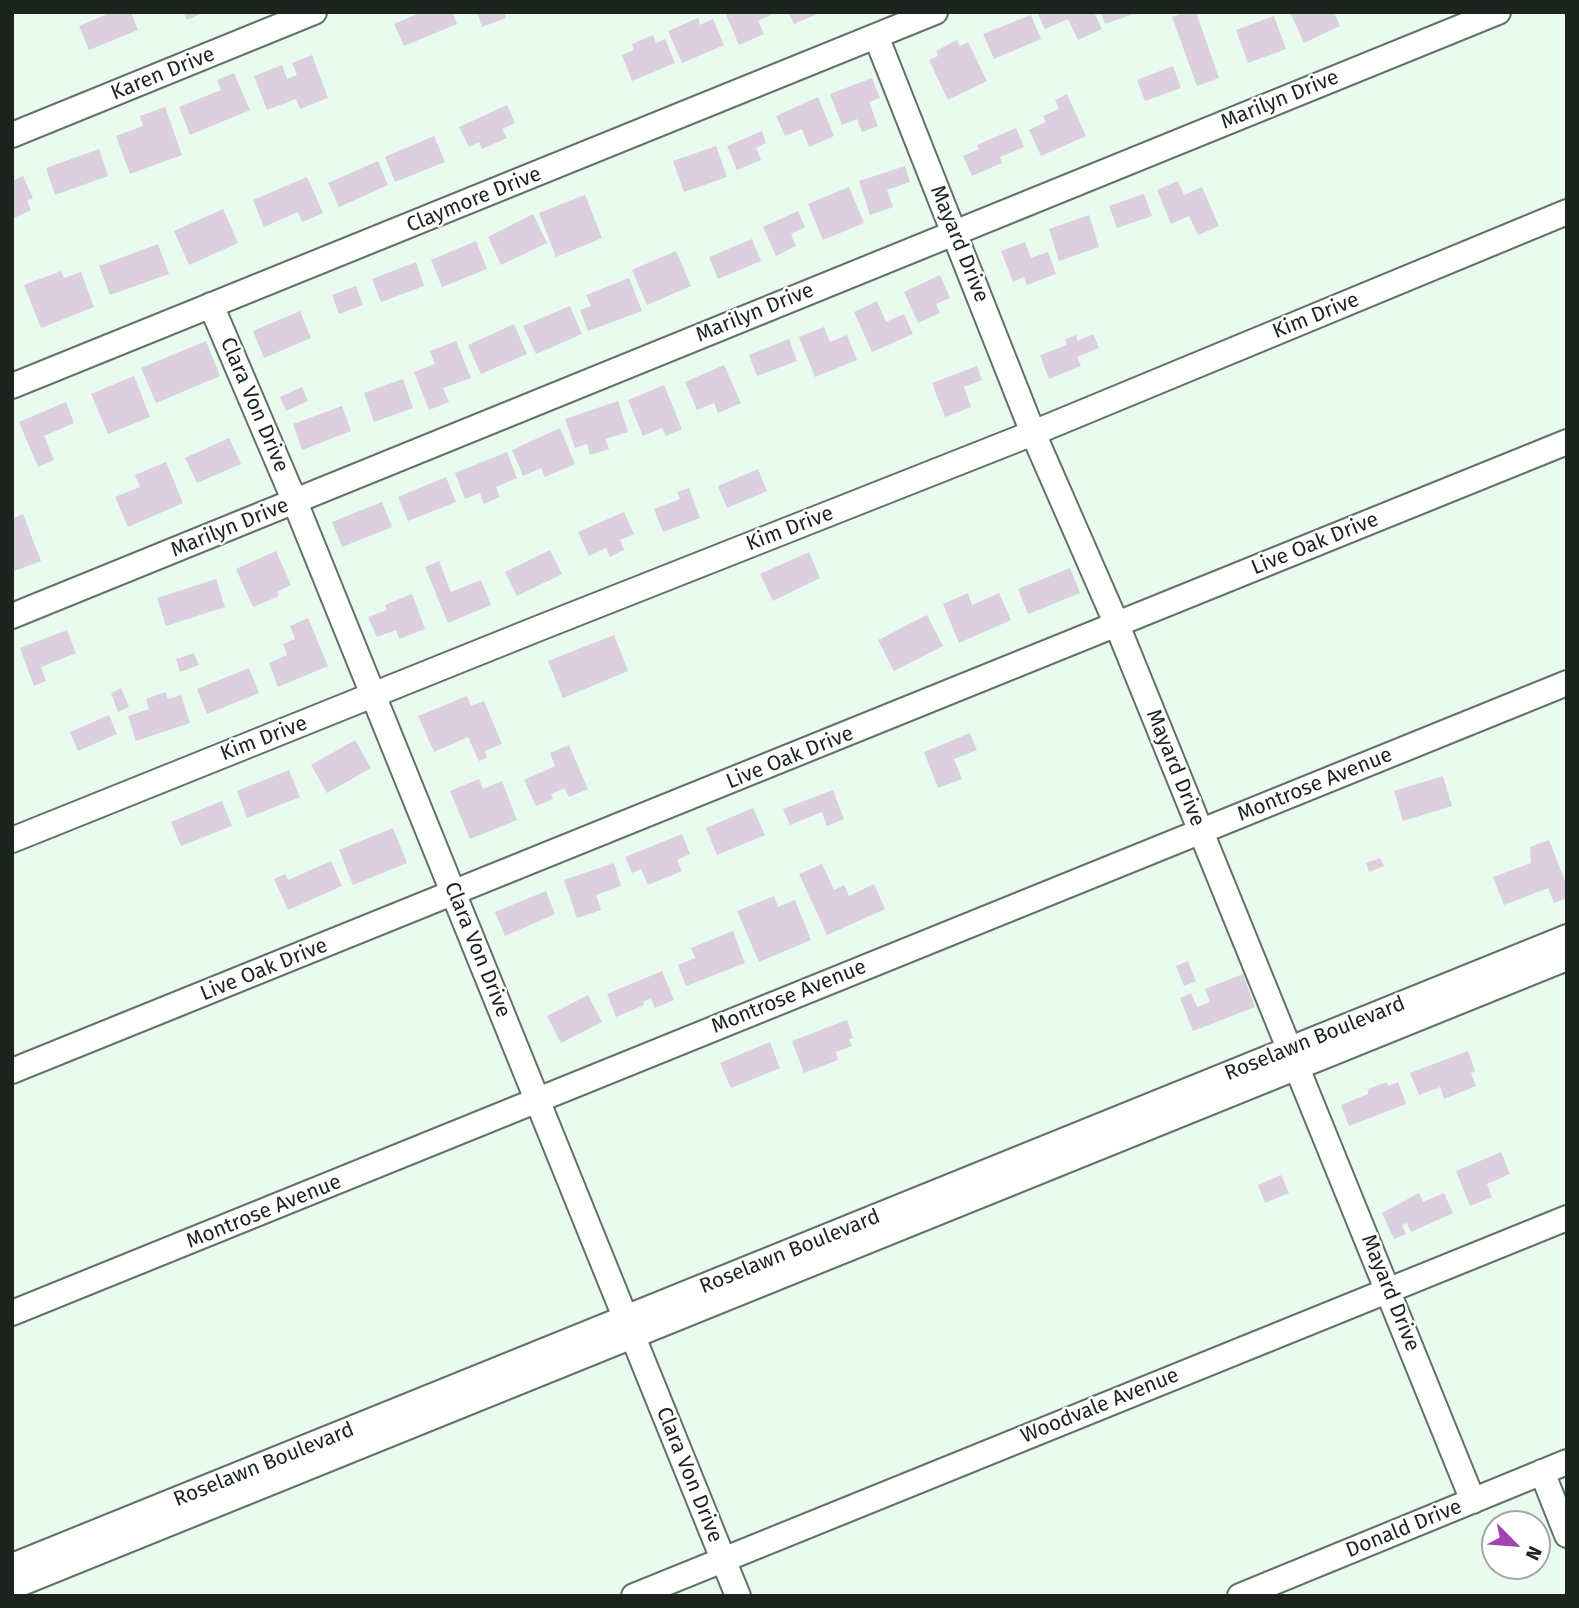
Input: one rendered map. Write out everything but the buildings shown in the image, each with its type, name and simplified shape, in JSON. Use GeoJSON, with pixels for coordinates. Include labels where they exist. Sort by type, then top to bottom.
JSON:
{"type":"FeatureCollection","features":[{"type":"Feature","properties":{"kind":"street","name":"Karen Drive"},"geometry":{"type":"LineString","coordinates":[[12,135],[314,12]]}},
{"type":"Feature","properties":{"kind":"street","name":"Claymore Drive"},"geometry":{"type":"LineString","coordinates":[[12,386],[935,12]]}},
{"type":"Feature","properties":{"kind":"street","name":"Marilyn Drive"},"geometry":{"type":"LineString","coordinates":[[12,616],[1498,12]]}},
{"type":"Feature","properties":{"kind":"street","name":"Mayard Drive"},"geometry":{"type":"LineString","coordinates":[[876,36],[1033,433],[1117,625],[1295,1057],[1473,1501]]}},
{"type":"Feature","properties":{"kind":"street","name":"Kim Drive"},"geometry":{"type":"LineString","coordinates":[[12,840],[374,697],[542,626],[1033,433],[1567,212]]}},
{"type":"Feature","properties":{"kind":"street","name":"Clara Von Drive"},"geometry":{"type":"LineString","coordinates":[[211,305],[295,502],[738,1596]]}},
{"type":"Feature","properties":{"kind":"street","name":"Live Oak Drive"},"geometry":{"type":"LineString","coordinates":[[12,1071],[1567,442]]}},
{"type":"Feature","properties":{"kind":"street","name":"Montrose Avenue"},"geometry":{"type":"LineString","coordinates":[[12,1314],[1567,683]]}},
{"type":"Feature","properties":{"kind":"street","name":"Roselawn Boulevard"},"geometry":{"type":"LineString","coordinates":[[12,1587],[78,1550],[1488,979],[1567,937]]}},
{"type":"Feature","properties":{"kind":"street","name":"Roselawn Boulevard"},"geometry":{"type":"LineString","coordinates":[[1488,979],[1567,958]]}},
{"type":"Feature","properties":{"kind":"street","name":"Woodvale Avenue"},"geometry":{"type":"LineString","coordinates":[[634,1596],[1567,1218]]}},
{"type":"Feature","properties":{"kind":"street","name":"Donald Drive"},"geometry":{"type":"LineString","coordinates":[[1240,1596],[1567,1462]]}},
{"type":"Feature","properties":{"kind":"street"},"geometry":{"type":"LineString","coordinates":[[1542,1472],[1567,1535]]}},
{"type":"Feature","properties":{"kind":"street","name":"Roselawn Boulevard"},"geometry":{"type":"LineString","coordinates":[[12,1566],[78,1550]]}}]}
